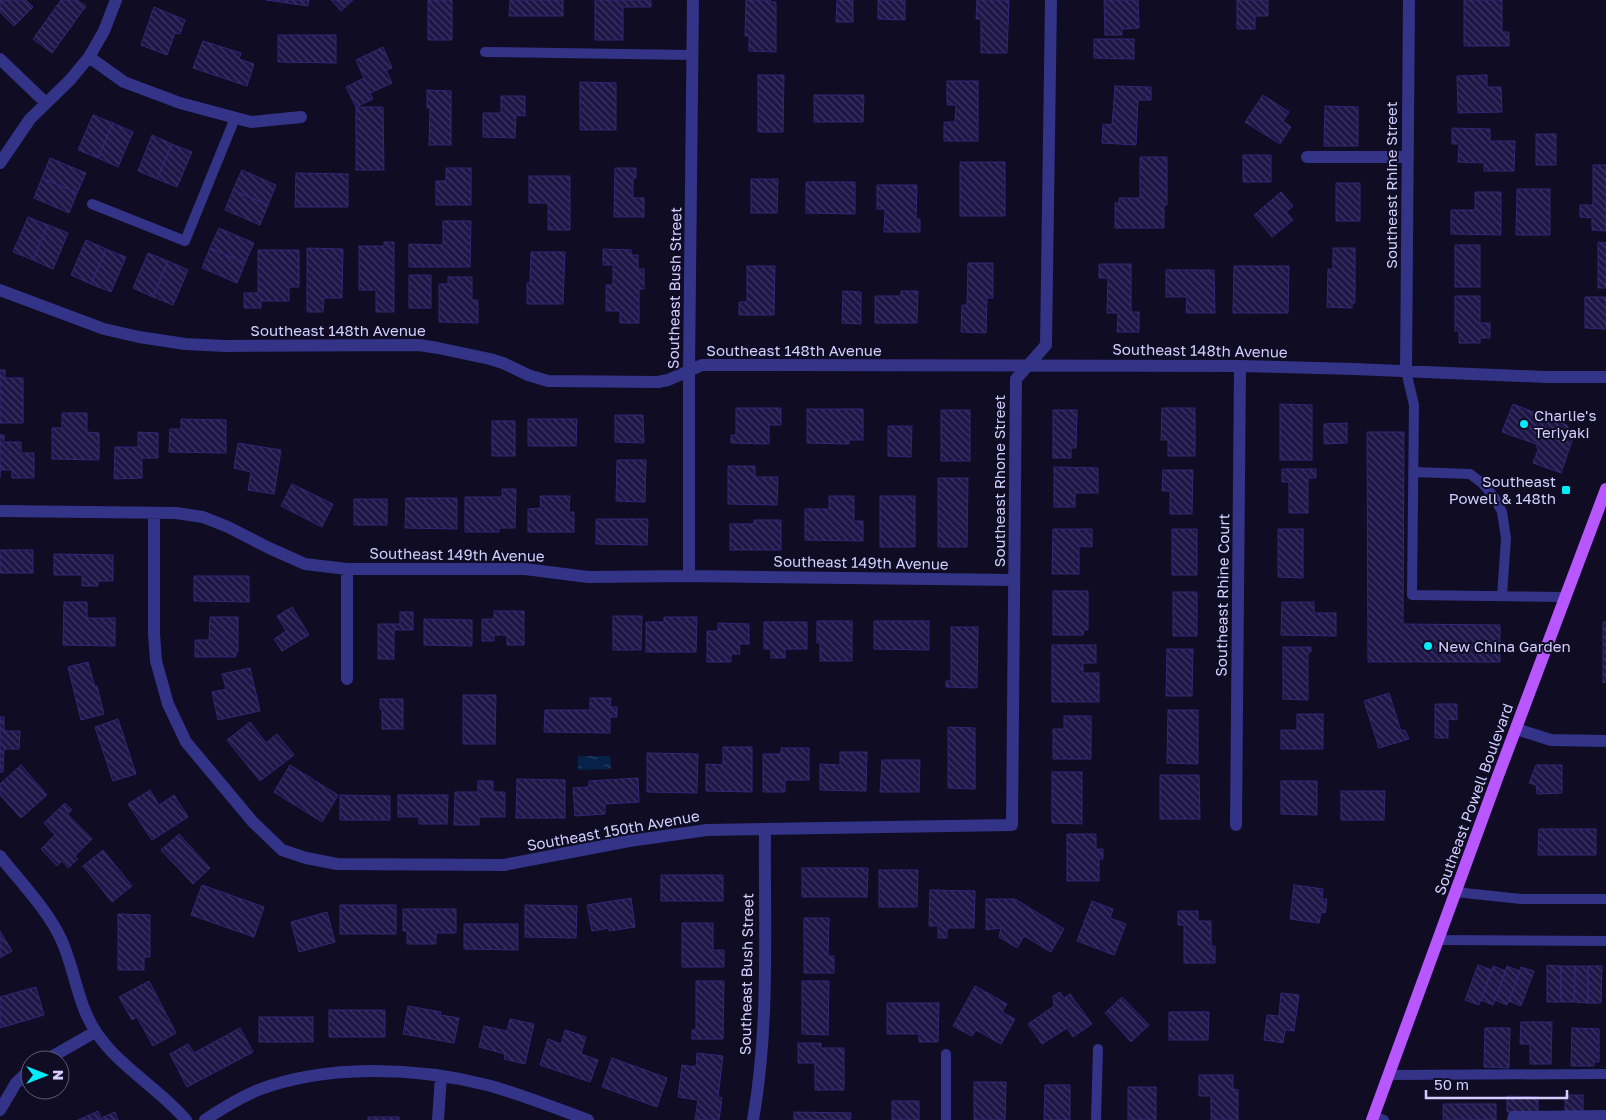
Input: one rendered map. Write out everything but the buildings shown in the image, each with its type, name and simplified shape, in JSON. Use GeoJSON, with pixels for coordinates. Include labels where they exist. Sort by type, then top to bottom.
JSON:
{"type":"FeatureCollection","features":[{"type":"Feature","properties":{"kind":"main road","name":"Southeast Powell Boulevard"},"geometry":{"type":"LineString","coordinates":[[1376,1119],[1389,1075],[1455,892],[1606,489]]}},
{"type":"Feature","properties":{"kind":"street"},"geometry":{"type":"LineString","coordinates":[[0,164],[19,134],[89,57],[104,31],[116,0]]}},
{"type":"Feature","properties":{"kind":"street","name":"Southeast Bush Street"},"geometry":{"type":"LineString","coordinates":[[689,576],[693,0]]}},
{"type":"Feature","properties":{"kind":"street","name":"Southeast Rhone Street"},"geometry":{"type":"LineString","coordinates":[[1012,824],[1016,379],[1046,345],[1051,0]]}},
{"type":"Feature","properties":{"kind":"street","name":"Southeast Rhine Street"},"geometry":{"type":"LineString","coordinates":[[1406,371],[1409,0]]}},
{"type":"Feature","properties":{"kind":"street"},"geometry":{"type":"LineString","coordinates":[[89,57],[124,82],[180,104],[251,122],[301,117]]}},
{"type":"Feature","properties":{"kind":"street"},"geometry":{"type":"LineString","coordinates":[[0,59],[46,103]]}},
{"type":"Feature","properties":{"kind":"street"},"geometry":{"type":"LineString","coordinates":[[1307,157],[1408,157]]}},
{"type":"Feature","properties":{"kind":"street","name":"Southeast 148th Avenue"},"geometry":{"type":"LineString","coordinates":[[0,290],[104,329],[139,337],[185,344],[224,346],[419,346],[438,348],[490,359],[538,379],[558,382],[658,382],[668,380],[702,365],[1240,366],[1537,377],[1606,377]]}},
{"type":"Feature","properties":{"kind":"street","name":"Southeast Rhine Court"},"geometry":{"type":"LineString","coordinates":[[1236,824],[1240,366]]}},
{"type":"Feature","properties":{"kind":"street","name":"Southeast 149th Avenue"},"geometry":{"type":"LineString","coordinates":[[0,512],[176,513],[203,517],[228,526],[305,564],[347,570],[525,569],[588,577],[689,576],[1014,580]]}},
{"type":"Feature","properties":{"kind":"street","name":"Southeast 150th Avenue"},"geometry":{"type":"LineString","coordinates":[[154,513],[154,633],[156,661],[168,704],[186,742],[252,821],[282,850],[306,858],[337,864],[504,865],[629,841],[697,831],[764,828],[1012,824]]}},
{"type":"Feature","properties":{"kind":"street"},"geometry":{"type":"LineString","coordinates":[[347,570],[347,679]]}},
{"type":"Feature","properties":{"kind":"street"},"geometry":{"type":"LineString","coordinates":[[1516,729],[1551,740],[1606,741]]}},
{"type":"Feature","properties":{"kind":"street","name":"Southeast Bush Street"},"geometry":{"type":"LineString","coordinates":[[753,1120],[758,1090],[764,1020],[764,828]]}},
{"type":"Feature","properties":{"kind":"street"},"geometry":{"type":"LineString","coordinates":[[0,856],[41,907],[61,939],[78,994],[95,1032],[129,1068],[186,1120]]}},
{"type":"Feature","properties":{"kind":"street"},"geometry":{"type":"LineString","coordinates":[[64,1050],[95,1032]]}},
{"type":"Feature","properties":{"kind":"street"},"geometry":{"type":"LineString","coordinates":[[205,1120],[233,1102],[258,1090],[284,1082],[357,1071],[441,1076],[487,1085],[588,1120]]}},
{"type":"Feature","properties":{"kind":"street"},"geometry":{"type":"LineString","coordinates":[[438,1120],[441,1076]]}},
{"type":"Feature","properties":{"kind":"street"},"geometry":{"type":"LineString","coordinates":[[0,1110],[20,1079]]}},
{"type":"Feature","properties":{"kind":"lane"},"geometry":{"type":"LineString","coordinates":[[485,52],[692,54]]}},
{"type":"Feature","properties":{"kind":"lane"},"geometry":{"type":"LineString","coordinates":[[92,204],[185,241],[235,118]]}},
{"type":"Feature","properties":{"kind":"lane"},"geometry":{"type":"LineString","coordinates":[[1406,371],[1414,405],[1412,595],[1566,596]]}},
{"type":"Feature","properties":{"kind":"lane"},"geometry":{"type":"LineString","coordinates":[[1413,472],[1470,474],[1482,483],[1495,498],[1502,512],[1506,538],[1502,596]]}},
{"type":"Feature","properties":{"kind":"lane"},"geometry":{"type":"LineString","coordinates":[[1455,892],[1521,899],[1606,899]]}},
{"type":"Feature","properties":{"kind":"lane"},"geometry":{"type":"LineString","coordinates":[[1438,940],[1606,941]]}},
{"type":"Feature","properties":{"kind":"lane"},"geometry":{"type":"LineString","coordinates":[[1096,1120],[1098,1050]]}},
{"type":"Feature","properties":{"kind":"lane"},"geometry":{"type":"LineString","coordinates":[[946,1054],[946,1120]]}},
{"type":"Feature","properties":{"kind":"lane"},"geometry":{"type":"LineString","coordinates":[[1389,1075],[1606,1074]]}},
{"type":"Feature","properties":{"kind":"lane"},"geometry":{"type":"LineString","coordinates":[[1512,1120],[1513,1116],[1606,1115]]}},
{"type":"Feature","properties":{"kind":"water"},"geometry":{"type":"Polygon","coordinates":[[[578,756],[610,756],[611,769],[578,770],[578,756]]]}},
{"type":"Feature","properties":{"kind":"place","name":"Charlie's Teriyaki"},"geometry":{"type":"Point","coordinates":[1524,424]}},
{"type":"Feature","properties":{"kind":"place","name":"Southeast Powell & 148th"},"geometry":{"type":"Point","coordinates":[1566,490]}},
{"type":"Feature","properties":{"kind":"place","name":"New China Garden"},"geometry":{"type":"Point","coordinates":[1428,646]}}]}
